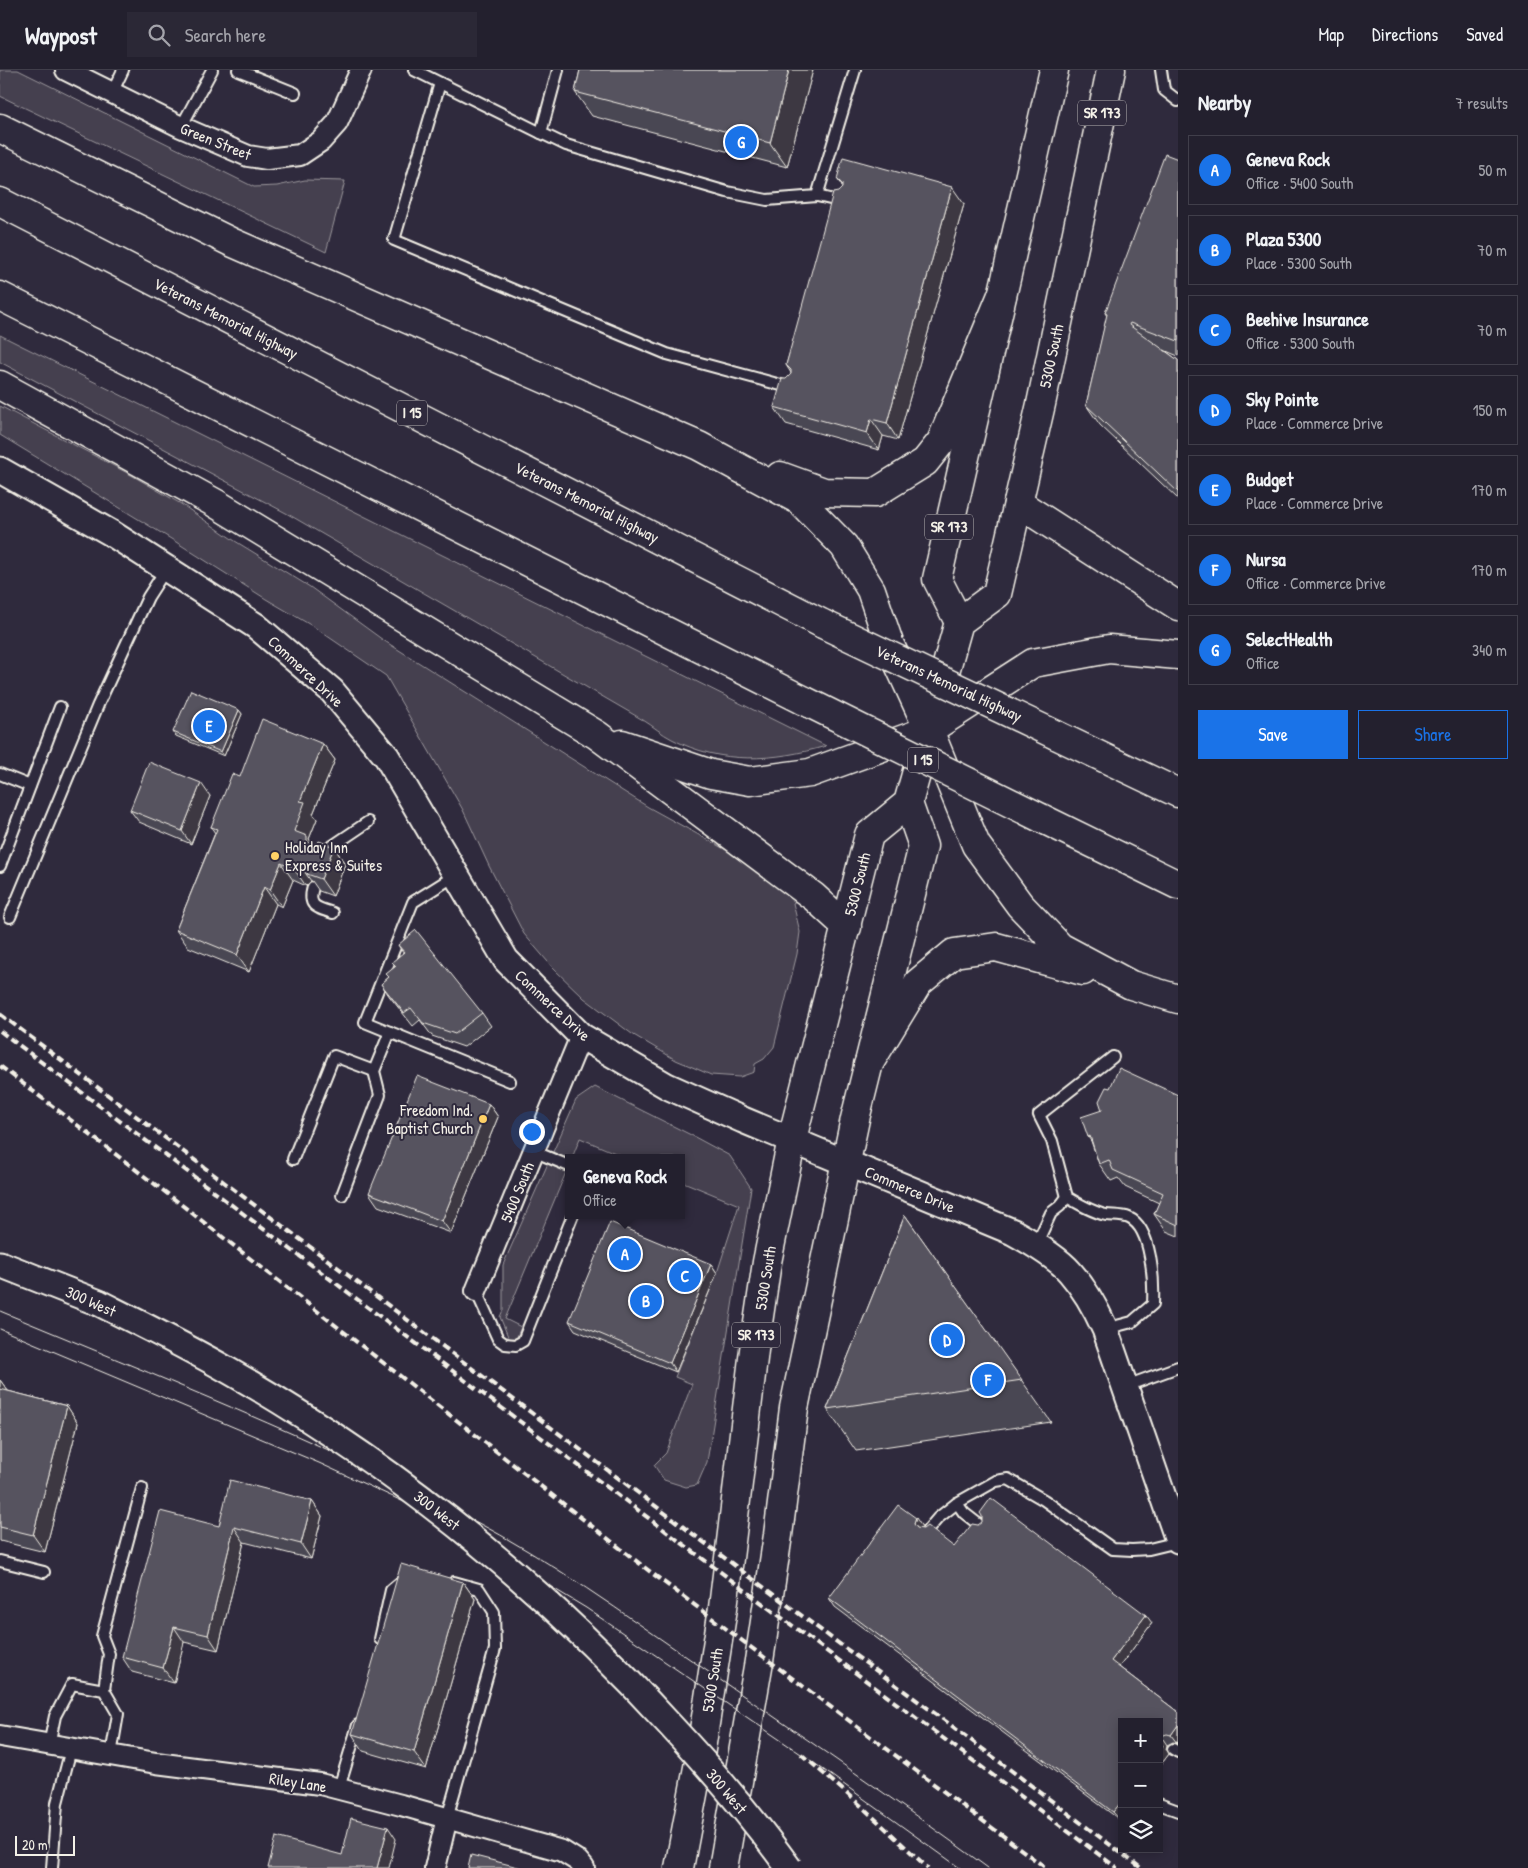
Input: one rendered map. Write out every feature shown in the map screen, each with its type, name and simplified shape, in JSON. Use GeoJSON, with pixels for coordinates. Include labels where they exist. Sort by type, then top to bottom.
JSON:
{"type":"FeatureCollection","features":[{"type":"Feature","properties":{"kind":"main road","name":"SR 173"},"geometry":{"type":"LineString","coordinates":[[959,622],[937,579],[1054,70]]}},
{"type":"Feature","properties":{"kind":"main road","name":"5300 South"},"geometry":{"type":"LineString","coordinates":[[959,622],[997,594],[1043,395],[1111,70]]}},
{"type":"Feature","properties":{"kind":"main road"},"geometry":{"type":"LineString","coordinates":[[0,128],[231,242],[700,446],[824,492],[875,493],[925,462],[941,442],[1002,295]]}},
{"type":"Feature","properties":{"kind":"main road","name":"Veterans Memorial Highway"},"geometry":{"type":"LineString","coordinates":[[0,202],[823,624],[1178,793]]}},
{"type":"Feature","properties":{"kind":"main road","name":"I 15"},"geometry":{"type":"LineString","coordinates":[[0,296],[805,701],[1178,885]]}},
{"type":"Feature","properties":{"kind":"main road"},"geometry":{"type":"LineString","coordinates":[[0,385],[215,503],[597,735],[814,897],[847,927]]}},
{"type":"Feature","properties":{"kind":"main road"},"geometry":{"type":"LineString","coordinates":[[700,446],[799,500],[844,546],[871,590],[889,643],[929,730],[976,845],[1020,904],[1060,946],[1131,984]]}},
{"type":"Feature","properties":{"kind":"main road"},"geometry":{"type":"LineString","coordinates":[[1018,503],[1178,606]]}},
{"type":"Feature","properties":{"kind":"main road"},"geometry":{"type":"LineString","coordinates":[[723,1868],[763,1632],[794,1408],[868,1065],[923,846],[908,803],[959,622]]}},
{"type":"Feature","properties":{"kind":"main road"},"geometry":{"type":"LineString","coordinates":[[597,735],[711,774],[750,781],[810,773],[929,730],[1034,663],[1109,649],[1178,655]]}},
{"type":"Feature","properties":{"kind":"main road","name":"5300 South"},"geometry":{"type":"LineString","coordinates":[[679,1868],[699,1762],[722,1618],[754,1350],[767,1262],[792,1139],[869,835],[908,803]]}},
{"type":"Feature","properties":{"kind":"main road"},"geometry":{"type":"LineString","coordinates":[[868,1065],[918,983],[954,953],[996,947],[1131,984],[1178,999]]}},
{"type":"Feature","properties":{"kind":"street","name":"Green Street"},"geometry":{"type":"LineString","coordinates":[[66,70],[181,127],[248,156],[267,160],[300,155],[322,141],[337,123],[361,70]]}},
{"type":"Feature","properties":{"kind":"street","name":"Commerce Drive"},"geometry":{"type":"LineString","coordinates":[[1,474],[111,534],[256,626],[332,691],[387,758],[506,960],[580,1036],[667,1086],[743,1120],[1013,1232],[1036,1244],[1070,1271],[1094,1304],[1105,1329],[1178,1541]]}},
{"type":"Feature","properties":{"kind":"street","name":"5400 South"},"geometry":{"type":"LineString","coordinates":[[476,1292],[580,1036]]}},
{"type":"Feature","properties":{"kind":"street","name":"300 West"},"geometry":{"type":"LineString","coordinates":[[0,1264],[99,1303],[231,1372],[295,1410],[418,1495],[476,1541],[547,1602],[641,1693],[740,1804],[789,1868]]}},
{"type":"Feature","properties":{"kind":"street","name":"Riley Lane"},"geometry":{"type":"LineString","coordinates":[[0,1736],[156,1763],[339,1788],[562,1851],[578,1861],[584,1868]]}},
{"type":"Feature","properties":{"kind":"street"},"geometry":{"type":"LineString","coordinates":[[435,1868],[447,1818]]}},
{"type":"Feature","properties":{"kind":"lane"},"geometry":{"type":"LineString","coordinates":[[112,93],[123,70]]}},
{"type":"Feature","properties":{"kind":"lane"},"geometry":{"type":"LineString","coordinates":[[181,127],[212,70]]}},
{"type":"Feature","properties":{"kind":"lane"},"geometry":{"type":"LineString","coordinates":[[238,70],[295,93]]}},
{"type":"Feature","properties":{"kind":"lane"},"geometry":{"type":"LineString","coordinates":[[414,70],[566,145],[727,192],[767,200],[817,196],[847,203]]}},
{"type":"Feature","properties":{"kind":"lane"},"geometry":{"type":"LineString","coordinates":[[540,133],[558,70]]}},
{"type":"Feature","properties":{"kind":"lane"},"geometry":{"type":"LineString","coordinates":[[817,196],[855,70]]}},
{"type":"Feature","properties":{"kind":"lane"},"geometry":{"type":"LineString","coordinates":[[1161,70],[1164,90],[1178,101]]}},
{"type":"Feature","properties":{"kind":"lane"},"geometry":{"type":"LineString","coordinates":[[440,83],[394,240],[667,354],[796,389]]}},
{"type":"Feature","properties":{"kind":"lane"},"geometry":{"type":"LineString","coordinates":[[10,917],[98,705],[148,596],[166,568]]}},
{"type":"Feature","properties":{"kind":"lane"},"geometry":{"type":"LineString","coordinates":[[0,866],[60,707]]}},
{"type":"Feature","properties":{"kind":"lane"},"geometry":{"type":"LineString","coordinates":[[0,774],[30,786]]}},
{"type":"Feature","properties":{"kind":"lane"},"geometry":{"type":"LineString","coordinates":[[325,855],[328,848],[368,822]]}},
{"type":"Feature","properties":{"kind":"lane"},"geometry":{"type":"LineString","coordinates":[[456,876],[412,902],[365,1022],[510,1081]]}},
{"type":"Feature","properties":{"kind":"lane"},"geometry":{"type":"LineString","coordinates":[[313,887],[310,895],[315,907],[332,913]]}},
{"type":"Feature","properties":{"kind":"lane"},"geometry":{"type":"LineString","coordinates":[[342,1195],[380,1095],[374,1071],[390,1032]]}},
{"type":"Feature","properties":{"kind":"lane"},"geometry":{"type":"LineString","coordinates":[[293,1159],[334,1056],[374,1071]]}},
{"type":"Feature","properties":{"kind":"lane"},"geometry":{"type":"LineString","coordinates":[[1105,1329],[1132,1322],[1154,1304],[1154,1287],[1147,1243],[1136,1222],[1131,1219],[1102,1214],[1081,1206],[1067,1197],[1052,1141],[1040,1115],[1113,1057]]}},
{"type":"Feature","properties":{"kind":"lane"},"geometry":{"type":"LineString","coordinates":[[533,1151],[565,1164]]}},
{"type":"Feature","properties":{"kind":"lane"},"geometry":{"type":"LineString","coordinates":[[1036,1244],[1051,1213],[1067,1197]]}},
{"type":"Feature","properties":{"kind":"lane"},"geometry":{"type":"LineString","coordinates":[[476,1292],[498,1339],[505,1344],[516,1345],[523,1341],[571,1219]]}},
{"type":"Feature","properties":{"kind":"lane"},"geometry":{"type":"LineString","coordinates":[[1125,1386],[1178,1367]]}},
{"type":"Feature","properties":{"kind":"lane"},"geometry":{"type":"LineString","coordinates":[[927,1531],[938,1518],[957,1503],[996,1481],[1008,1479],[1044,1500],[1113,1549],[1149,1549],[1178,1541]]}},
{"type":"Feature","properties":{"kind":"lane"},"geometry":{"type":"LineString","coordinates":[[111,1755],[118,1714],[104,1690],[109,1654],[102,1636],[142,1488]]}},
{"type":"Feature","properties":{"kind":"lane"},"geometry":{"type":"LineString","coordinates":[[957,1503],[964,1512],[982,1527]]}},
{"type":"Feature","properties":{"kind":"lane"},"geometry":{"type":"LineString","coordinates":[[0,1561],[44,1572]]}},
{"type":"Feature","properties":{"kind":"lane"},"geometry":{"type":"LineString","coordinates":[[378,1649],[391,1590],[413,1572]]}},
{"type":"Feature","properties":{"kind":"lane"},"geometry":{"type":"LineString","coordinates":[[441,1579],[479,1589],[494,1612],[495,1648],[447,1818]]}},
{"type":"Feature","properties":{"kind":"lane"},"geometry":{"type":"LineString","coordinates":[[50,1745],[54,1716],[72,1684],[104,1690]]}},
{"type":"Feature","properties":{"kind":"lane"},"geometry":{"type":"LineString","coordinates":[[339,1788],[362,1714]]}},
{"type":"Feature","properties":{"kind":"lane"},"geometry":{"type":"LineString","coordinates":[[52,1868],[57,1803],[71,1748]]}},
{"type":"Feature","properties":{"kind":"lane"},"geometry":{"type":"LineString","coordinates":[[1163,1805],[1178,1811]]}},
{"type":"Feature","properties":{"kind":"shaded area"},"geometry":{"type":"Polygon","coordinates":[[[0,70],[18,70],[254,187],[277,186],[305,180],[345,181],[326,252],[0,96],[0,70]]]}},
{"type":"Feature","properties":{"kind":"shaded area"},"geometry":{"type":"Polygon","coordinates":[[[0,335],[826,746],[787,755],[748,758],[709,753],[672,739],[643,720],[286,513],[0,362],[0,335]]]}},
{"type":"Feature","properties":{"kind":"shaded area"},"geometry":{"type":"Polygon","coordinates":[[[0,406],[133,476],[181,504],[235,541],[310,587],[383,640],[648,807],[757,867],[796,901],[793,903],[800,932],[797,954],[774,1047],[764,1059],[755,1064],[754,1072],[740,1077],[711,1075],[676,1060],[632,1034],[584,998],[554,969],[524,934],[463,810],[386,676],[314,627],[0,435],[0,406]]]}},
{"type":"Feature","properties":{"kind":"shaded area"},"geometry":{"type":"Polygon","coordinates":[[[595,1087],[691,1135],[730,1156],[751,1188],[707,1462],[697,1485],[686,1487],[664,1480],[654,1465],[666,1453],[692,1384],[675,1377],[717,1273],[739,1205],[685,1183],[685,1154],[618,1154],[580,1138],[574,1154],[565,1154],[565,1175],[505,1319],[521,1327],[514,1341],[509,1339],[500,1317],[503,1310],[503,1265],[576,1100],[595,1087]]]}},
{"type":"Feature","properties":{"kind":"building"},"geometry":{"type":"Polygon","coordinates":[[[580,70],[789,70],[770,143],[575,92],[580,70]]]}},
{"type":"Feature","properties":{"kind":"building"},"geometry":{"type":"Polygon","coordinates":[[[1165,154],[1178,159],[1178,341],[1130,323],[1129,325],[1178,360],[1178,492],[1086,405],[1107,314],[1105,313],[1165,154]]]}},
{"type":"Feature","properties":{"kind":"building"},"geometry":{"type":"Polygon","coordinates":[[[843,157],[952,187],[887,423],[871,419],[867,433],[774,407],[782,379],[786,379],[791,374],[791,370],[786,365],[833,193],[838,192],[842,188],[842,184],[837,179],[843,157]]]}},
{"type":"Feature","properties":{"kind":"building"},"geometry":{"type":"Polygon","coordinates":[[[191,690],[239,710],[221,752],[173,732],[191,690]]]}},
{"type":"Feature","properties":{"kind":"building","name":"Holiday Inn Express & Suites"},"geometry":{"type":"Polygon","coordinates":[[[262,719],[323,744],[300,801],[305,802],[294,831],[307,836],[307,841],[311,844],[316,844],[319,841],[334,847],[321,879],[307,874],[308,868],[303,864],[299,864],[294,869],[281,863],[270,890],[264,887],[237,955],[176,930],[217,829],[211,827],[232,774],[240,777],[262,719]]]}},
{"type":"Feature","properties":{"kind":"building"},"geometry":{"type":"Polygon","coordinates":[[[149,762],[201,783],[182,831],[130,810],[149,762]]]}},
{"type":"Feature","properties":{"kind":"building"},"geometry":{"type":"Polygon","coordinates":[[[416,930],[482,1013],[455,1034],[423,1023],[411,1008],[404,1013],[381,984],[389,977],[386,974],[396,966],[392,962],[404,952],[398,945],[416,930]]]}},
{"type":"Feature","properties":{"kind":"building"},"geometry":{"type":"Polygon","coordinates":[[[1119,1068],[1178,1095],[1178,1225],[1154,1214],[1163,1193],[1113,1170],[1109,1160],[1099,1164],[1090,1136],[1088,1137],[1081,1117],[1102,1110],[1099,1101],[1106,1087],[1110,1088],[1119,1068]]]}},
{"type":"Feature","properties":{"kind":"building"},"geometry":{"type":"Polygon","coordinates":[[[417,1076],[489,1104],[442,1221],[369,1193],[417,1076]]]}},
{"type":"Feature","properties":{"kind":"building"},"geometry":{"type":"Polygon","coordinates":[[[905,1215],[1022,1380],[827,1409],[905,1215]]]}},
{"type":"Feature","properties":{"kind":"building"},"geometry":{"type":"Polygon","coordinates":[[[610,1222],[711,1264],[670,1363],[569,1321],[610,1222]]]}},
{"type":"Feature","properties":{"kind":"building"},"geometry":{"type":"Polygon","coordinates":[[[0,1389],[67,1406],[33,1535],[0,1527],[0,1389]]]}},
{"type":"Feature","properties":{"kind":"building"},"geometry":{"type":"Polygon","coordinates":[[[230,1480],[312,1501],[301,1544],[234,1527],[208,1635],[174,1627],[163,1668],[122,1657],[160,1511],[219,1526],[230,1480]]]}},
{"type":"Feature","properties":{"kind":"building"},"geometry":{"type":"Polygon","coordinates":[[[991,1498],[1146,1615],[1111,1661],[1178,1712],[1178,1725],[1171,1735],[1163,1735],[1163,1718],[1118,1718],[1118,1806],[1113,1812],[829,1598],[898,1505],[916,1518],[914,1524],[917,1528],[923,1529],[927,1526],[954,1547],[972,1524],[978,1525],[982,1522],[980,1513],[991,1498]]]}},
{"type":"Feature","properties":{"kind":"building"},"geometry":{"type":"Polygon","coordinates":[[[401,1564],[463,1582],[414,1752],[352,1734],[401,1564]]]}},
{"type":"Feature","properties":{"kind":"building"},"geometry":{"type":"Polygon","coordinates":[[[351,1818],[388,1827],[377,1868],[268,1868],[276,1837],[342,1855],[351,1818]]]}},
{"type":"Feature","properties":{"kind":"building"},"geometry":{"type":"Polygon","coordinates":[[[471,1855],[522,1868],[468,1868],[471,1855]]]}},
{"type":"Feature","properties":{"kind":"tram line"},"geometry":{"type":"LineString","coordinates":[[0,1311],[356,1462],[500,1535],[614,1607],[844,1765],[988,1868]]}},
{"type":"Feature","properties":{"kind":"tram line"},"geometry":{"type":"LineString","coordinates":[[0,1329],[319,1463],[415,1507],[462,1533],[586,1608],[801,1754]]}},
{"type":"Feature","properties":{"kind":"tram line"},"geometry":{"type":"LineString","coordinates":[[810,1760],[960,1868]]}},
{"type":"Feature","properties":{"kind":"railway"},"geometry":{"type":"LineString","coordinates":[[0,1014],[1141,1868]]}},
{"type":"Feature","properties":{"kind":"railway"},"geometry":{"type":"LineString","coordinates":[[0,1031],[1117,1868]]}},
{"type":"Feature","properties":{"kind":"railway"},"geometry":{"type":"LineString","coordinates":[[0,1066],[169,1195],[653,1574],[1046,1868]]}},
{"type":"Feature","properties":{"kind":"railway"},"geometry":{"type":"LineString","coordinates":[[801,1754],[859,1804],[928,1868]]}},
{"type":"Feature","properties":{"kind":"place","name":"SelectHealth"},"geometry":{"type":"Point","coordinates":[741,142]}},
{"type":"Feature","properties":{"kind":"place","name":"Budget"},"geometry":{"type":"Point","coordinates":[209,726]}},
{"type":"Feature","properties":{"kind":"place","name":"Holiday Inn Express & Suites"},"geometry":{"type":"Point","coordinates":[275,856]}},
{"type":"Feature","properties":{"kind":"place","name":"Freedom Ind. Baptist Church"},"geometry":{"type":"Point","coordinates":[483,1119]}},
{"type":"Feature","properties":{"kind":"place","name":"Geneva Rock"},"geometry":{"type":"Point","coordinates":[625,1254]}},
{"type":"Feature","properties":{"kind":"place","name":"Beehive Insurance"},"geometry":{"type":"Point","coordinates":[685,1276]}},
{"type":"Feature","properties":{"kind":"place","name":"Plaza 5300"},"geometry":{"type":"Point","coordinates":[646,1301]}},
{"type":"Feature","properties":{"kind":"place","name":"Sky Pointe"},"geometry":{"type":"Point","coordinates":[947,1340]}},
{"type":"Feature","properties":{"kind":"place","name":"Nursa"},"geometry":{"type":"Point","coordinates":[988,1380]}}]}
